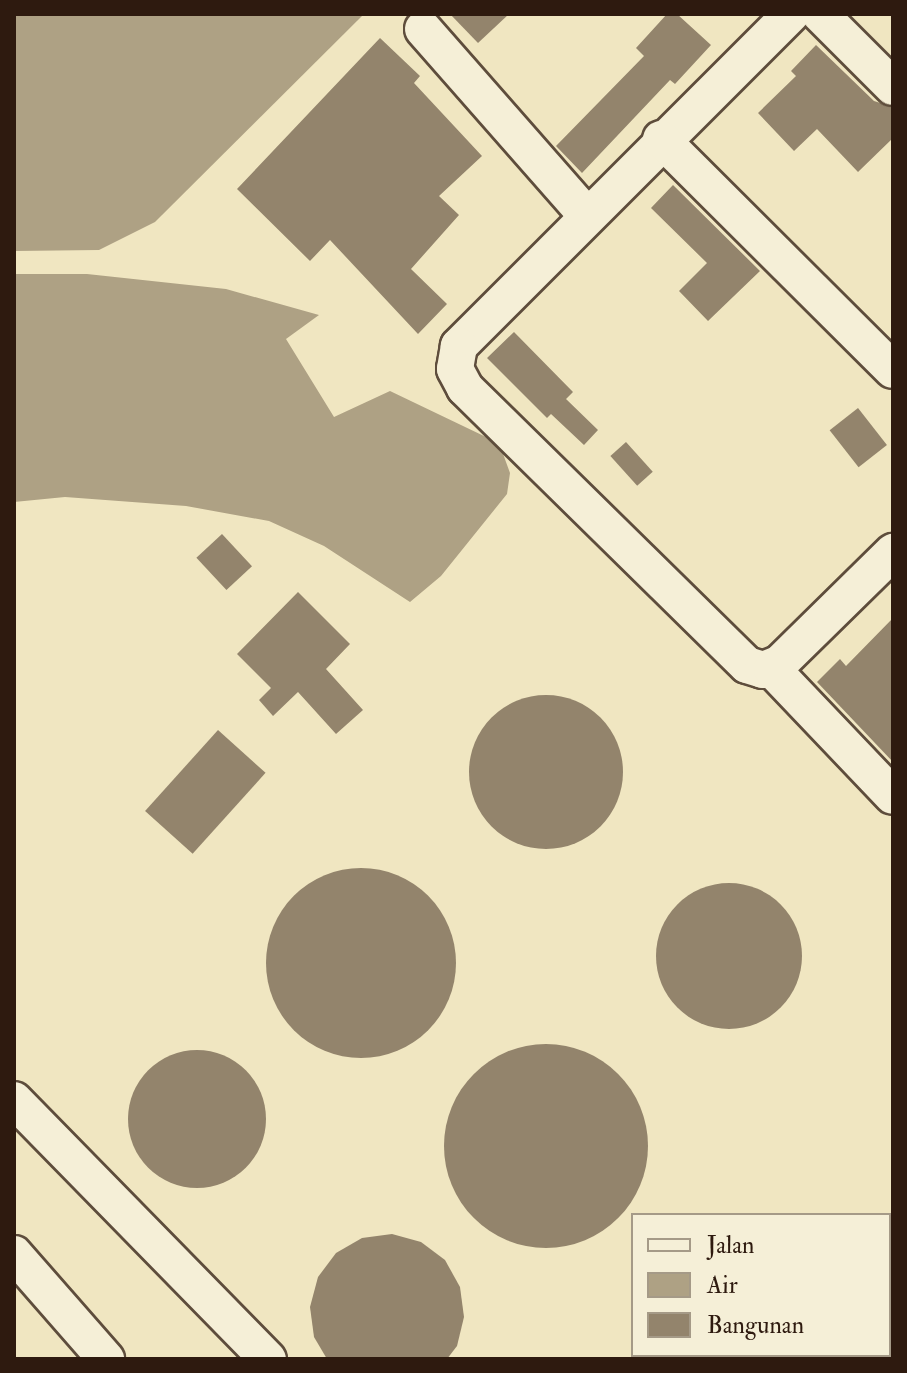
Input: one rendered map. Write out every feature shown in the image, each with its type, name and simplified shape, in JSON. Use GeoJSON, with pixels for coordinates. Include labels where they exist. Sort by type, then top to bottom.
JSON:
{"type":"FeatureCollection","features":[{"type":"Feature","properties":{"kind":"lane"},"geometry":{"type":"LineString","coordinates":[[791,14],[661,139],[459,346],[455,369],[465,388],[747,665],[772,669],[893,796]]}},
{"type":"Feature","properties":{"kind":"lane"},"geometry":{"type":"LineString","coordinates":[[820,14],[893,87]]}},
{"type":"Feature","properties":{"kind":"lane"},"geometry":{"type":"LineString","coordinates":[[423,29],[587,216]]}},
{"type":"Feature","properties":{"kind":"lane"},"geometry":{"type":"LineString","coordinates":[[661,139],[893,370]]}},
{"type":"Feature","properties":{"kind":"lane"},"geometry":{"type":"LineString","coordinates":[[772,669],[893,552]]}},
{"type":"Feature","properties":{"kind":"lane"},"geometry":{"type":"LineString","coordinates":[[14,1100],[268,1359]]}},
{"type":"Feature","properties":{"kind":"lane"},"geometry":{"type":"LineString","coordinates":[[14,1254],[106,1359]]}},
{"type":"Feature","properties":{"kind":"water"},"geometry":{"type":"Polygon","coordinates":[[[14,14],[364,14],[155,222],[99,250],[14,251],[14,14]]]}},
{"type":"Feature","properties":{"kind":"water"},"geometry":{"type":"Polygon","coordinates":[[[14,274],[87,274],[226,289],[319,315],[286,339],[334,417],[390,391],[486,437],[502,451],[510,473],[507,494],[441,576],[410,602],[324,546],[269,521],[186,506],[65,497],[14,502],[14,274]]]}},
{"type":"Feature","properties":{"kind":"building"},"geometry":{"type":"Polygon","coordinates":[[[450,14],[509,14],[478,43],[450,14]]]}},
{"type":"Feature","properties":{"kind":"building"},"geometry":{"type":"Polygon","coordinates":[[[667,14],[677,14],[711,45],[675,84],[670,80],[582,173],[556,146],[644,56],[636,48],[667,14]]]}},
{"type":"Feature","properties":{"kind":"building"},"geometry":{"type":"Polygon","coordinates":[[[380,38],[420,76],[414,83],[482,156],[439,196],[459,215],[411,269],[447,304],[418,334],[330,240],[310,261],[237,189],[380,38]]]}},
{"type":"Feature","properties":{"kind":"building"},"geometry":{"type":"Polygon","coordinates":[[[816,45],[874,101],[893,107],[893,138],[858,172],[817,129],[794,151],[758,113],[796,76],[791,71],[816,45]]]}},
{"type":"Feature","properties":{"kind":"building"},"geometry":{"type":"Polygon","coordinates":[[[673,185],[760,271],[708,321],[679,291],[707,263],[651,208],[673,185]]]}},
{"type":"Feature","properties":{"kind":"building"},"geometry":{"type":"Polygon","coordinates":[[[514,332],[573,392],[566,399],[598,430],[584,445],[551,414],[547,418],[487,358],[514,332]]]}},
{"type":"Feature","properties":{"kind":"building"},"geometry":{"type":"Polygon","coordinates":[[[858,408],[887,445],[859,467],[830,430],[858,408]]]}},
{"type":"Feature","properties":{"kind":"building"},"geometry":{"type":"Polygon","coordinates":[[[626,442],[653,472],[637,486],[610,456],[626,442]]]}},
{"type":"Feature","properties":{"kind":"building"},"geometry":{"type":"Polygon","coordinates":[[[222,534],[252,566],[226,590],[196,558],[222,534]]]}},
{"type":"Feature","properties":{"kind":"building"},"geometry":{"type":"Polygon","coordinates":[[[298,592],[350,644],[326,669],[363,710],[336,734],[298,692],[273,716],[259,700],[271,688],[237,654],[298,592]]]}},
{"type":"Feature","properties":{"kind":"building"},"geometry":{"type":"Polygon","coordinates":[[[893,618],[893,762],[817,682],[840,659],[846,666],[893,618]]]}},
{"type":"Feature","properties":{"kind":"building"},"geometry":{"type":"Polygon","coordinates":[[[546,695],[575,701],[600,718],[617,743],[623,772],[617,801],[600,826],[575,843],[546,849],[517,843],[492,826],[475,801],[469,772],[475,743],[492,718],[517,701],[546,695]]]}},
{"type":"Feature","properties":{"kind":"building"},"geometry":{"type":"Polygon","coordinates":[[[218,730],[266,773],[193,854],[145,811],[218,730]]]}},
{"type":"Feature","properties":{"kind":"building"},"geometry":{"type":"Polygon","coordinates":[[[361,868],[380,869],[398,875],[428,896],[449,926],[455,944],[455,982],[449,1000],[428,1030],[398,1051],[380,1057],[361,1058],[342,1057],[324,1051],[294,1030],[273,1000],[267,982],[266,963],[267,944],[273,926],[294,896],[324,875],[342,869],[361,868]]]}},
{"type":"Feature","properties":{"kind":"building"},"geometry":{"type":"Polygon","coordinates":[[[729,883],[757,888],[781,904],[797,928],[802,956],[797,984],[781,1008],[757,1024],[729,1029],[701,1024],[677,1008],[661,984],[656,956],[661,928],[677,904],[701,888],[729,883]]]}},
{"type":"Feature","properties":{"kind":"building"},"geometry":{"type":"Polygon","coordinates":[[[546,1044],[585,1052],[603,1061],[618,1074],[631,1089],[640,1107],[648,1146],[640,1185],[631,1203],[618,1218],[603,1231],[585,1240],[546,1248],[507,1240],[489,1231],[474,1218],[461,1203],[452,1185],[444,1146],[452,1107],[461,1089],[474,1074],[489,1061],[507,1052],[546,1044]]]}},
{"type":"Feature","properties":{"kind":"building"},"geometry":{"type":"Polygon","coordinates":[[[197,1050],[223,1056],[246,1070],[260,1093],[266,1119],[260,1145],[246,1168],[223,1182],[197,1188],[171,1182],[148,1168],[134,1145],[128,1119],[134,1093],[148,1070],[171,1056],[197,1050]]]}},
{"type":"Feature","properties":{"kind":"building"},"geometry":{"type":"Polygon","coordinates":[[[392,1234],[421,1242],[445,1260],[460,1287],[464,1317],[457,1346],[447,1359],[327,1359],[314,1337],[310,1307],[318,1277],[336,1253],[362,1238],[392,1234]]]}}]}
